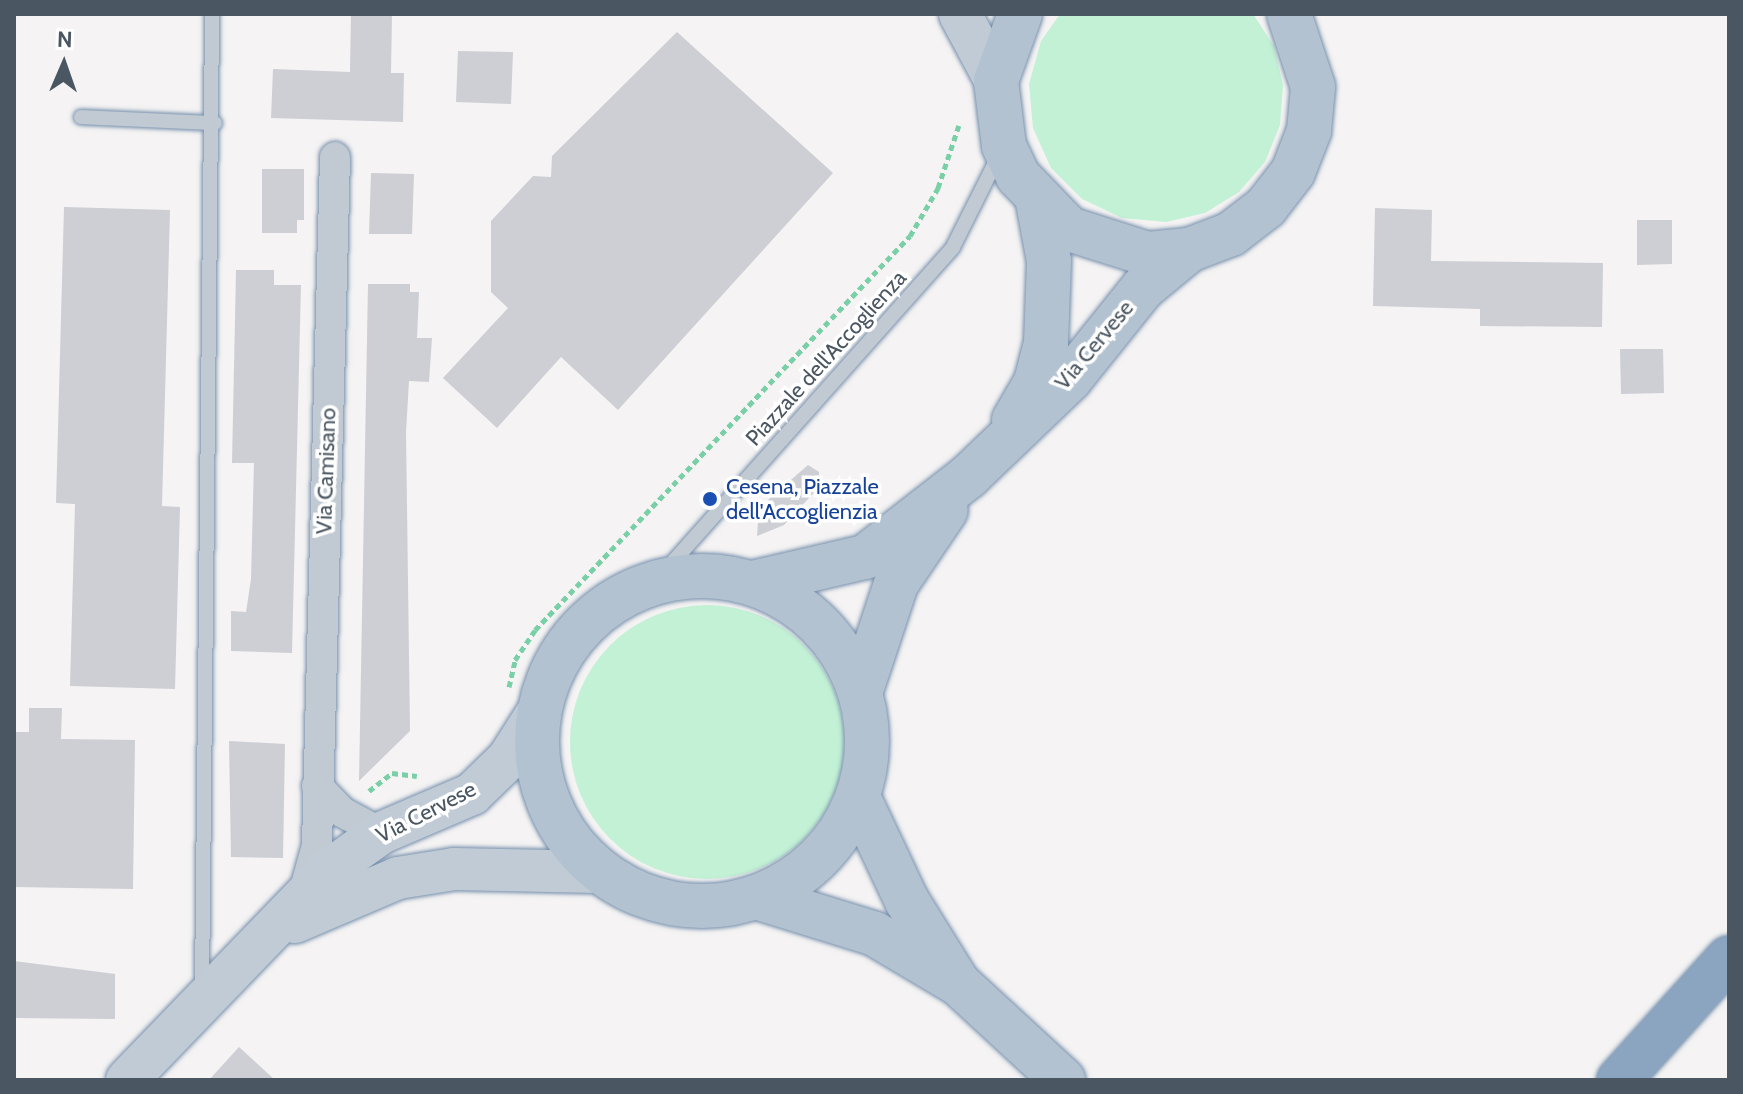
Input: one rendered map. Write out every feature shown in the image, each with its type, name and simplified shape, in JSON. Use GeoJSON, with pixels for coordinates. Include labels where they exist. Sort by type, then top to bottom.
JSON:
{"type":"FeatureCollection","features":[{"type":"Feature","properties":{"kind":"highway"},"geometry":{"type":"LineString","coordinates":[[1619,1080],[1729,958]]}},
{"type":"Feature","properties":{"kind":"main road"},"geometry":{"type":"LineString","coordinates":[[960,14],[996,81],[1004,146],[1038,202],[1107,246],[1189,250],[1231,234],[1266,207],[1293,172],[1309,131],[1313,87],[1289,14]]}},
{"type":"Feature","properties":{"kind":"main road"},"geometry":{"type":"LineString","coordinates":[[996,81],[1020,14]]}},
{"type":"Feature","properties":{"kind":"main road","name":"Via Cervese"},"geometry":{"type":"LineString","coordinates":[[1001,443],[1036,382],[1046,343],[1049,261],[1038,202]]}},
{"type":"Feature","properties":{"kind":"main road","name":"Via Cervese"},"geometry":{"type":"LineString","coordinates":[[753,583],[865,557],[969,476],[1070,379],[1143,288],[1189,250]]}},
{"type":"Feature","properties":{"kind":"main road","name":"Via Cervese"},"geometry":{"type":"LineString","coordinates":[[861,690],[896,584],[969,476]]}},
{"type":"Feature","properties":{"kind":"main road"},"geometry":{"type":"LineString","coordinates":[[704,575],[753,583],[800,607],[837,643],[861,690],[869,744],[859,799],[836,841],[802,875],[759,898],[689,906],[647,899],[598,872],[567,839],[546,800],[522,707],[585,624],[655,582],[704,575]]}},
{"type":"Feature","properties":{"kind":"main road","name":"Via Cervese"},"geometry":{"type":"LineString","coordinates":[[127,1080],[270,936],[303,896],[381,833],[472,794],[508,759],[522,707]]}},
{"type":"Feature","properties":{"kind":"main road"},"geometry":{"type":"LineString","coordinates":[[859,799],[907,901],[959,984]]}},
{"type":"Feature","properties":{"kind":"main road","name":"Via Cervese"},"geometry":{"type":"LineString","coordinates":[[270,936],[349,894],[398,878],[454,869],[598,872]]}},
{"type":"Feature","properties":{"kind":"main road"},"geometry":{"type":"LineString","coordinates":[[759,898],[875,934],[959,984],[1063,1080]]}},
{"type":"Feature","properties":{"kind":"street","name":"Via Camisano"},"geometry":{"type":"LineString","coordinates":[[303,896],[317,845],[335,157]]}},
{"type":"Feature","properties":{"kind":"street"},"geometry":{"type":"LineString","coordinates":[[317,786],[342,812],[381,833]]}},
{"type":"Feature","properties":{"kind":"lane"},"geometry":{"type":"LineString","coordinates":[[201,1004],[215,123],[212,14]]}},
{"type":"Feature","properties":{"kind":"lane"},"geometry":{"type":"LineString","coordinates":[[81,117],[215,123]]}},
{"type":"Feature","properties":{"kind":"lane","name":"Piazzale dell'Accoglienza"},"geometry":{"type":"LineString","coordinates":[[655,582],[953,247],[1004,146]]}},
{"type":"Feature","properties":{"kind":"path"},"geometry":{"type":"LineString","coordinates":[[522,707],[515,660],[535,630],[910,236],[958,141],[960,114]]}},
{"type":"Feature","properties":{"kind":"path"},"geometry":{"type":"LineString","coordinates":[[342,812],[392,773],[429,777]]}},
{"type":"Feature","properties":{"kind":"green space"},"geometry":{"type":"Polygon","coordinates":[[[1060,14],[1253,14],[1274,46],[1283,85],[1280,125],[1265,162],[1239,192],[1205,213],[1166,222],[1122,218],[1082,199],[1051,168],[1033,128],[1029,84],[1041,41],[1060,14]]]}},
{"type":"Feature","properties":{"kind":"green space"},"geometry":{"type":"Polygon","coordinates":[[[707,605],[747,611],[783,628],[804,645],[821,666],[838,702],[844,742],[838,782],[821,818],[804,839],[783,856],[747,873],[707,879],[667,873],[631,856],[610,839],[593,818],[576,782],[570,742],[576,702],[593,666],[610,645],[631,628],[667,611],[707,605]]]}},
{"type":"Feature","properties":{"kind":"building"},"geometry":{"type":"Polygon","coordinates":[[[351,14],[392,14],[391,73],[404,73],[403,122],[271,118],[273,69],[350,72],[351,14]]]}},
{"type":"Feature","properties":{"kind":"building"},"geometry":{"type":"Polygon","coordinates":[[[677,32],[833,173],[618,410],[561,357],[497,428],[443,378],[508,308],[491,292],[491,221],[533,176],[551,177],[552,156],[677,32]]]}},
{"type":"Feature","properties":{"kind":"building"},"geometry":{"type":"Polygon","coordinates":[[[458,51],[513,52],[511,104],[456,102],[458,51]]]}},
{"type":"Feature","properties":{"kind":"building"},"geometry":{"type":"Polygon","coordinates":[[[262,169],[304,169],[304,220],[297,220],[297,233],[262,233],[262,169]]]}},
{"type":"Feature","properties":{"kind":"building"},"geometry":{"type":"Polygon","coordinates":[[[371,173],[414,174],[412,234],[369,234],[371,173]]]}},
{"type":"Feature","properties":{"kind":"building"},"geometry":{"type":"Polygon","coordinates":[[[64,207],[170,210],[162,506],[180,507],[175,689],[70,686],[75,504],[56,503],[64,207]]]}},
{"type":"Feature","properties":{"kind":"building"},"geometry":{"type":"Polygon","coordinates":[[[1375,208],[1432,210],[1431,261],[1603,263],[1602,327],[1480,326],[1480,309],[1373,306],[1375,208]]]}},
{"type":"Feature","properties":{"kind":"building"},"geometry":{"type":"Polygon","coordinates":[[[1637,220],[1672,220],[1672,264],[1637,265],[1637,220]]]}},
{"type":"Feature","properties":{"kind":"building"},"geometry":{"type":"Polygon","coordinates":[[[236,270],[274,270],[274,285],[301,285],[292,653],[231,651],[231,611],[246,612],[251,579],[254,463],[232,463],[236,270]]]}},
{"type":"Feature","properties":{"kind":"building"},"geometry":{"type":"Polygon","coordinates":[[[368,284],[410,284],[410,292],[419,292],[417,338],[432,338],[429,382],[409,381],[406,432],[410,731],[359,781],[368,284]]]}},
{"type":"Feature","properties":{"kind":"building"},"geometry":{"type":"Polygon","coordinates":[[[1620,349],[1663,349],[1664,393],[1621,394],[1620,349]]]}},
{"type":"Feature","properties":{"kind":"building"},"geometry":{"type":"Polygon","coordinates":[[[808,465],[819,472],[820,486],[784,525],[757,536],[759,508],[808,465]]]}},
{"type":"Feature","properties":{"kind":"building"},"geometry":{"type":"Polygon","coordinates":[[[29,708],[62,708],[61,739],[135,740],[133,889],[14,887],[14,732],[29,732],[29,708]]]}},
{"type":"Feature","properties":{"kind":"building"},"geometry":{"type":"Polygon","coordinates":[[[229,741],[285,744],[283,858],[231,857],[229,741]]]}},
{"type":"Feature","properties":{"kind":"building"},"geometry":{"type":"Polygon","coordinates":[[[14,961],[115,974],[115,1019],[14,1018],[14,961]]]}},
{"type":"Feature","properties":{"kind":"building"},"geometry":{"type":"Polygon","coordinates":[[[239,1047],[275,1080],[209,1080],[239,1047]]]}},
{"type":"Feature","properties":{"kind":"place","name":"Cesena, Piazzale dell'Accoglienzia"},"geometry":{"type":"Point","coordinates":[710,499]}}]}
